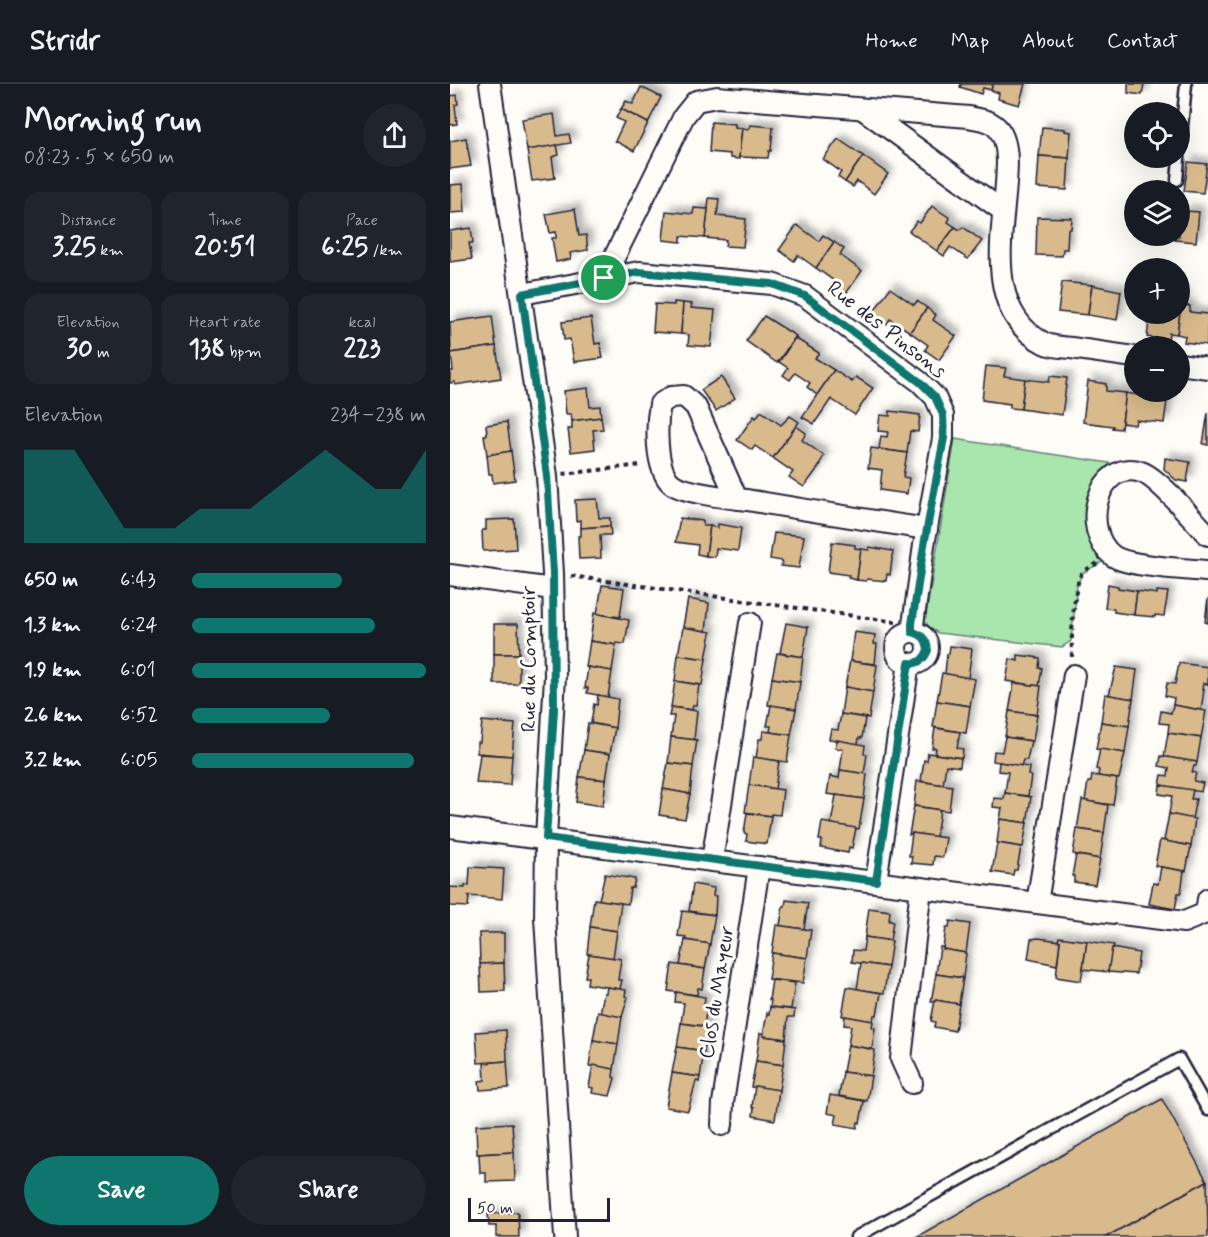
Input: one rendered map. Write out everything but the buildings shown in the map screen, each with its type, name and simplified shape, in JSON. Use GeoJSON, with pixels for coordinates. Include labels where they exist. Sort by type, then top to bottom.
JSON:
{"type":"FeatureCollection","features":[{"type":"Feature","properties":{"kind":"street","name":"Rue du Comptoir"},"geometry":{"type":"LineString","coordinates":[[490,84],[547,476],[553,581],[554,710],[546,838],[545,918],[565,1237]]}},
{"type":"Feature","properties":{"kind":"street"},"geometry":{"type":"LineString","coordinates":[[604,278],[684,116],[696,101],[717,97],[969,117],[991,123],[1005,140],[1007,159],[1001,263],[1002,287],[1009,308],[1024,330],[1046,344],[1124,356]]}},
{"type":"Feature","properties":{"kind":"street"},"geometry":{"type":"LineString","coordinates":[[864,110],[1004,211]]}},
{"type":"Feature","properties":{"kind":"street","name":"Rue des Pinsons"},"geometry":{"type":"LineString","coordinates":[[522,294],[639,272],[772,284],[805,296],[920,382],[935,397],[943,415],[944,438],[927,530]]}},
{"type":"Feature","properties":{"kind":"street"},"geometry":{"type":"LineString","coordinates":[[1190,366],[1208,368]]}},
{"type":"Feature","properties":{"kind":"street"},"geometry":{"type":"LineString","coordinates":[[737,499],[696,407],[684,396],[671,397],[660,405],[657,419],[660,464],[672,484],[692,491],[737,499],[927,530],[912,628],[902,636],[896,649],[900,658],[909,663],[876,881]]}},
{"type":"Feature","properties":{"kind":"street"},"geometry":{"type":"LineString","coordinates":[[1208,535],[1155,481],[1141,472],[1122,471],[1107,482],[1097,499],[1094,523],[1101,542],[1113,556],[1126,562],[1208,571]]}},
{"type":"Feature","properties":{"kind":"street"},"geometry":{"type":"LineString","coordinates":[[450,575],[553,581]]}},
{"type":"Feature","properties":{"kind":"street"},"geometry":{"type":"LineString","coordinates":[[712,861],[750,623]]}},
{"type":"Feature","properties":{"kind":"street"},"geometry":{"type":"LineString","coordinates":[[1037,903],[1074,675]]}},
{"type":"Feature","properties":{"kind":"street"},"geometry":{"type":"LineString","coordinates":[[450,827],[1185,922],[1206,913],[1208,899]]}},
{"type":"Feature","properties":{"kind":"street","name":"Clos du Mayeur"},"geometry":{"type":"LineString","coordinates":[[722,1125],[723,1103],[759,867]]}},
{"type":"Feature","properties":{"kind":"street"},"geometry":{"type":"LineString","coordinates":[[912,1083],[901,1059],[921,888]]}},
{"type":"Feature","properties":{"kind":"lane"},"geometry":{"type":"LineString","coordinates":[[1177,180],[1186,84]]}},
{"type":"Feature","properties":{"kind":"lane"},"geometry":{"type":"LineString","coordinates":[[856,1237],[1179,1059],[1208,1110]]}},
{"type":"Feature","properties":{"kind":"path"},"geometry":{"type":"LineString","coordinates":[[547,476],[660,464]]}},
{"type":"Feature","properties":{"kind":"path"},"geometry":{"type":"LineString","coordinates":[[1074,675],[1071,641],[1077,586],[1082,573],[1113,556]]}},
{"type":"Feature","properties":{"kind":"path"},"geometry":{"type":"LineString","coordinates":[[553,581],[912,628]]}},
{"type":"Feature","properties":{"kind":"green space"},"geometry":{"type":"Polygon","coordinates":[[[955,439],[1109,463],[1122,471],[1097,499],[1113,556],[1082,573],[1077,586],[1071,641],[1062,647],[938,633],[925,622],[955,439]]]}},
{"type":"Feature","properties":{"kind":"route"},"geometry":{"type":"LineString","coordinates":[[639,272],[772,284],[805,296],[920,382],[935,397],[943,415],[944,438],[924,545],[912,632],[926,639],[928,650],[923,659],[913,664],[909,663],[876,881],[546,838],[555,676],[553,573],[547,476],[522,294],[604,278],[639,272]]}}]}
